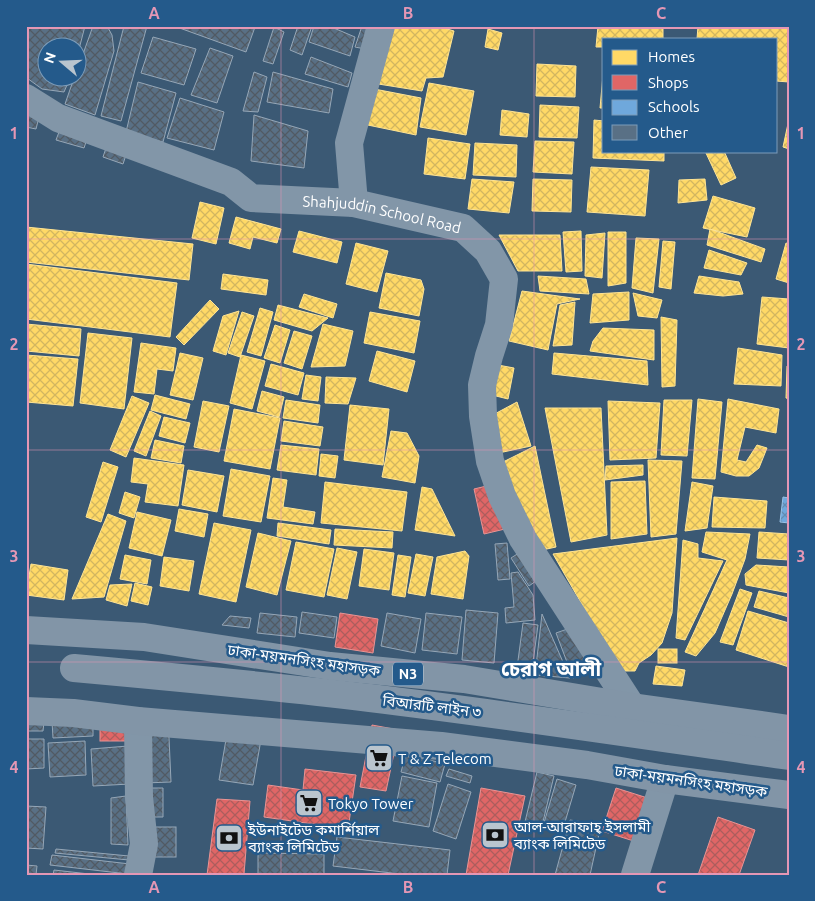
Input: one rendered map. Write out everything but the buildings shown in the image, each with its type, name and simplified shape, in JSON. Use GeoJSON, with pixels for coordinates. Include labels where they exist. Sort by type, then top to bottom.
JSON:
{"type":"FeatureCollection","features":[{"type":"Feature","properties":{"kind":"highway","name":"ঢাকা-ময়মনসিংহ মহাসড়ক"},"geometry":{"type":"LineString","coordinates":[[26,630],[144,637],[330,666],[464,679],[632,708],[789,729]]}},
{"type":"Feature","properties":{"kind":"highway","name":"বিআরটি লাইন ৩"},"geometry":{"type":"LineString","coordinates":[[74,668],[369,698],[789,756]]}},
{"type":"Feature","properties":{"kind":"highway","name":"ঢাকা-ময়মনসিংহ মহাসড়ক"},"geometry":{"type":"LineString","coordinates":[[26,711],[73,713],[138,721],[441,746],[789,795]]}},
{"type":"Feature","properties":{"kind":"street"},"geometry":{"type":"LineString","coordinates":[[354,203],[349,143],[381,26]]}},
{"type":"Feature","properties":{"kind":"street","name":"Shahjuddin School Road"},"geometry":{"type":"LineString","coordinates":[[26,98],[58,118],[231,182],[251,198],[354,203],[463,228],[488,251],[504,279],[499,325],[482,385],[490,461],[502,496],[523,538],[632,708]]}},
{"type":"Feature","properties":{"kind":"street"},"geometry":{"type":"LineString","coordinates":[[138,721],[139,797],[144,844],[138,875]]}},
{"type":"Feature","properties":{"kind":"street"},"geometry":{"type":"LineString","coordinates":[[635,875],[665,779]]}},
{"type":"Feature","properties":{"kind":"place","name":"T & Z Telecom"},"geometry":{"type":"Point","coordinates":[379,758]}},
{"type":"Feature","properties":{"kind":"place","name":"Tokyo Tower"},"geometry":{"type":"Point","coordinates":[309,803]}},
{"type":"Feature","properties":{"kind":"place","name":"আল-আরাফাহ্ ইসলামী ব্যাংক লিমিটেড"},"geometry":{"type":"Point","coordinates":[495,835]}},
{"type":"Feature","properties":{"kind":"place","name":"ইউনাইটেড কমার্শিয়াল ব্যাংক লিমিটেড"},"geometry":{"type":"Point","coordinates":[229,838]}},
{"type":"Feature","properties":{"kind":"district","name":"চেরাগ আলী"},"geometry":{"type":"Point","coordinates":[551,668]}}]}
